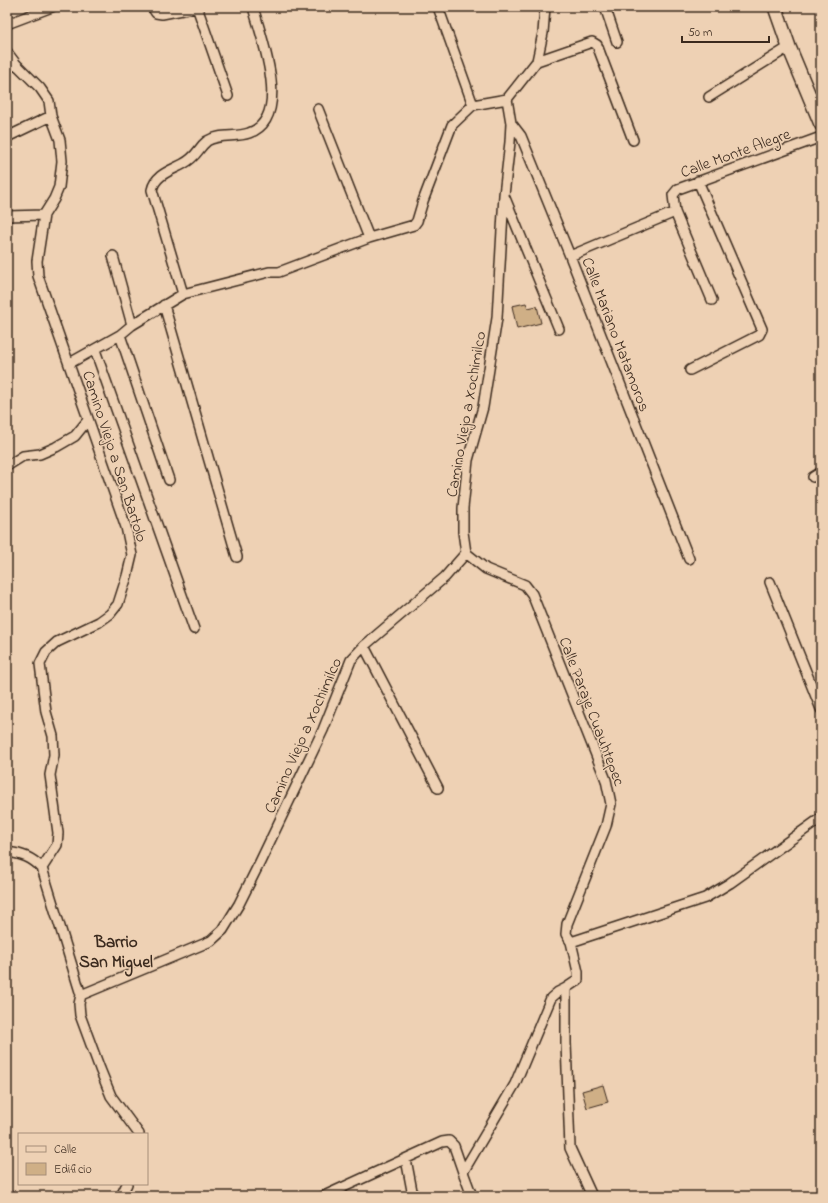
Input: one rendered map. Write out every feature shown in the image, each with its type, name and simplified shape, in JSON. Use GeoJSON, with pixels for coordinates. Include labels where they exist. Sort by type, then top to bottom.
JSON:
{"type":"FeatureCollection","features":[{"type":"Feature","properties":{"kind":"main road"},"geometry":{"type":"LineString","coordinates":[[775,7],[789,47],[821,124]]}},
{"type":"Feature","properties":{"kind":"street"},"geometry":{"type":"LineString","coordinates":[[7,24],[52,7]]}},
{"type":"Feature","properties":{"kind":"street"},"geometry":{"type":"LineString","coordinates":[[154,10],[162,14],[198,7],[228,96]]}},
{"type":"Feature","properties":{"kind":"street"},"geometry":{"type":"LineString","coordinates":[[183,294],[152,190],[153,182],[158,177],[192,159],[208,141],[224,136],[250,133],[266,119],[271,110],[271,73],[253,7]]}},
{"type":"Feature","properties":{"kind":"street"},"geometry":{"type":"LineString","coordinates":[[438,7],[473,105]]}},
{"type":"Feature","properties":{"kind":"street"},"geometry":{"type":"LineString","coordinates":[[7,52],[49,101],[60,140],[62,161],[59,187],[54,199],[44,215],[37,261],[38,276],[70,363],[120,335],[132,325],[183,294],[269,272],[279,272],[369,238],[410,227],[417,220],[452,125],[473,105],[507,99],[537,61],[543,32],[544,7]]}},
{"type":"Feature","properties":{"kind":"street"},"geometry":{"type":"LineString","coordinates":[[605,7],[617,42]]}},
{"type":"Feature","properties":{"kind":"street"},"geometry":{"type":"LineString","coordinates":[[537,61],[592,42],[597,45],[633,140]]}},
{"type":"Feature","properties":{"kind":"street"},"geometry":{"type":"LineString","coordinates":[[709,97],[789,47]]}},
{"type":"Feature","properties":{"kind":"street"},"geometry":{"type":"LineString","coordinates":[[7,69],[16,64]]}},
{"type":"Feature","properties":{"kind":"street","name":"Camino Viejo a Xochimilco"},"geometry":{"type":"LineString","coordinates":[[81,995],[211,941],[223,930],[239,904],[297,786],[323,730],[351,660],[364,646],[445,577],[466,553],[463,524],[468,460],[483,407],[497,318],[504,195],[511,123],[507,99]]}},
{"type":"Feature","properties":{"kind":"street"},"geometry":{"type":"LineString","coordinates":[[318,109],[369,238]]}},
{"type":"Feature","properties":{"kind":"street"},"geometry":{"type":"LineString","coordinates":[[7,137],[52,116]]}},
{"type":"Feature","properties":{"kind":"street","name":"Calle Mariano Matamoros"},"geometry":{"type":"LineString","coordinates":[[511,123],[521,136],[570,256],[689,559]]}},
{"type":"Feature","properties":{"kind":"street","name":"Calle Monte Alegre"},"geometry":{"type":"LineString","coordinates":[[675,212],[673,195],[678,189],[821,137]]}},
{"type":"Feature","properties":{"kind":"street"},"geometry":{"type":"LineString","coordinates":[[690,370],[758,335],[762,329],[698,181]]}},
{"type":"Feature","properties":{"kind":"street"},"geometry":{"type":"LineString","coordinates":[[504,195],[559,329]]}},
{"type":"Feature","properties":{"kind":"street"},"geometry":{"type":"LineString","coordinates":[[570,256],[675,212],[712,300]]}},
{"type":"Feature","properties":{"kind":"street"},"geometry":{"type":"LineString","coordinates":[[7,216],[44,215]]}},
{"type":"Feature","properties":{"kind":"street"},"geometry":{"type":"LineString","coordinates":[[113,256],[132,325]]}},
{"type":"Feature","properties":{"kind":"street"},"geometry":{"type":"LineString","coordinates":[[164,305],[237,557]]}},
{"type":"Feature","properties":{"kind":"street"},"geometry":{"type":"LineString","coordinates":[[120,335],[169,480]]}},
{"type":"Feature","properties":{"kind":"street"},"geometry":{"type":"LineString","coordinates":[[95,350],[194,629]]}},
{"type":"Feature","properties":{"kind":"street","name":"Camino Viejo a San Bartolo"},"geometry":{"type":"LineString","coordinates":[[42,868],[57,845],[58,833],[50,775],[54,756],[53,736],[46,712],[40,664],[46,652],[57,642],[99,622],[110,614],[118,604],[132,555],[126,527],[88,420],[70,363]]}},
{"type":"Feature","properties":{"kind":"street"},"geometry":{"type":"LineString","coordinates":[[7,466],[23,456],[40,454],[56,447],[75,436],[88,420]]}},
{"type":"Feature","properties":{"kind":"street","name":"Calle Paraje Cuauhtepec"},"geometry":{"type":"LineString","coordinates":[[466,553],[486,569],[525,585],[532,594],[606,780],[611,804],[606,826],[568,924],[566,934],[571,942],[578,972],[578,980],[566,988]]}},
{"type":"Feature","properties":{"kind":"street"},"geometry":{"type":"LineString","coordinates":[[770,582],[821,710]]}},
{"type":"Feature","properties":{"kind":"street"},"geometry":{"type":"LineString","coordinates":[[364,646],[438,788]]}},
{"type":"Feature","properties":{"kind":"street"},"geometry":{"type":"LineString","coordinates":[[571,942],[705,898],[730,883],[821,818]]}},
{"type":"Feature","properties":{"kind":"street"},"geometry":{"type":"LineString","coordinates":[[7,852],[21,853],[32,858],[42,868],[81,995],[79,1004],[80,1015],[111,1096],[138,1133]]}},
{"type":"Feature","properties":{"kind":"street"},"geometry":{"type":"LineString","coordinates":[[463,1172],[515,1084],[551,998],[566,988],[566,1043],[570,1148],[592,1196]]}},
{"type":"Feature","properties":{"kind":"street"},"geometry":{"type":"LineString","coordinates":[[324,1196],[442,1142],[449,1141],[454,1146],[472,1196]]}},
{"type":"Feature","properties":{"kind":"street"},"geometry":{"type":"LineString","coordinates":[[406,1159],[413,1196]]}},
{"type":"Feature","properties":{"kind":"street"},"geometry":{"type":"LineString","coordinates":[[120,1196],[126,1185]]}},
{"type":"Feature","properties":{"kind":"building"},"geometry":{"type":"Polygon","coordinates":[[[526,303],[528,308],[537,306],[541,323],[517,329],[512,306],[526,303]]]}},
{"type":"Feature","properties":{"kind":"building"},"geometry":{"type":"Polygon","coordinates":[[[603,1085],[608,1102],[587,1108],[582,1091],[603,1085]]]}},
{"type":"Feature","properties":{"kind":"district","name":"Barrio San Miguel"},"geometry":{"type":"Point","coordinates":[116,951]}}]}
